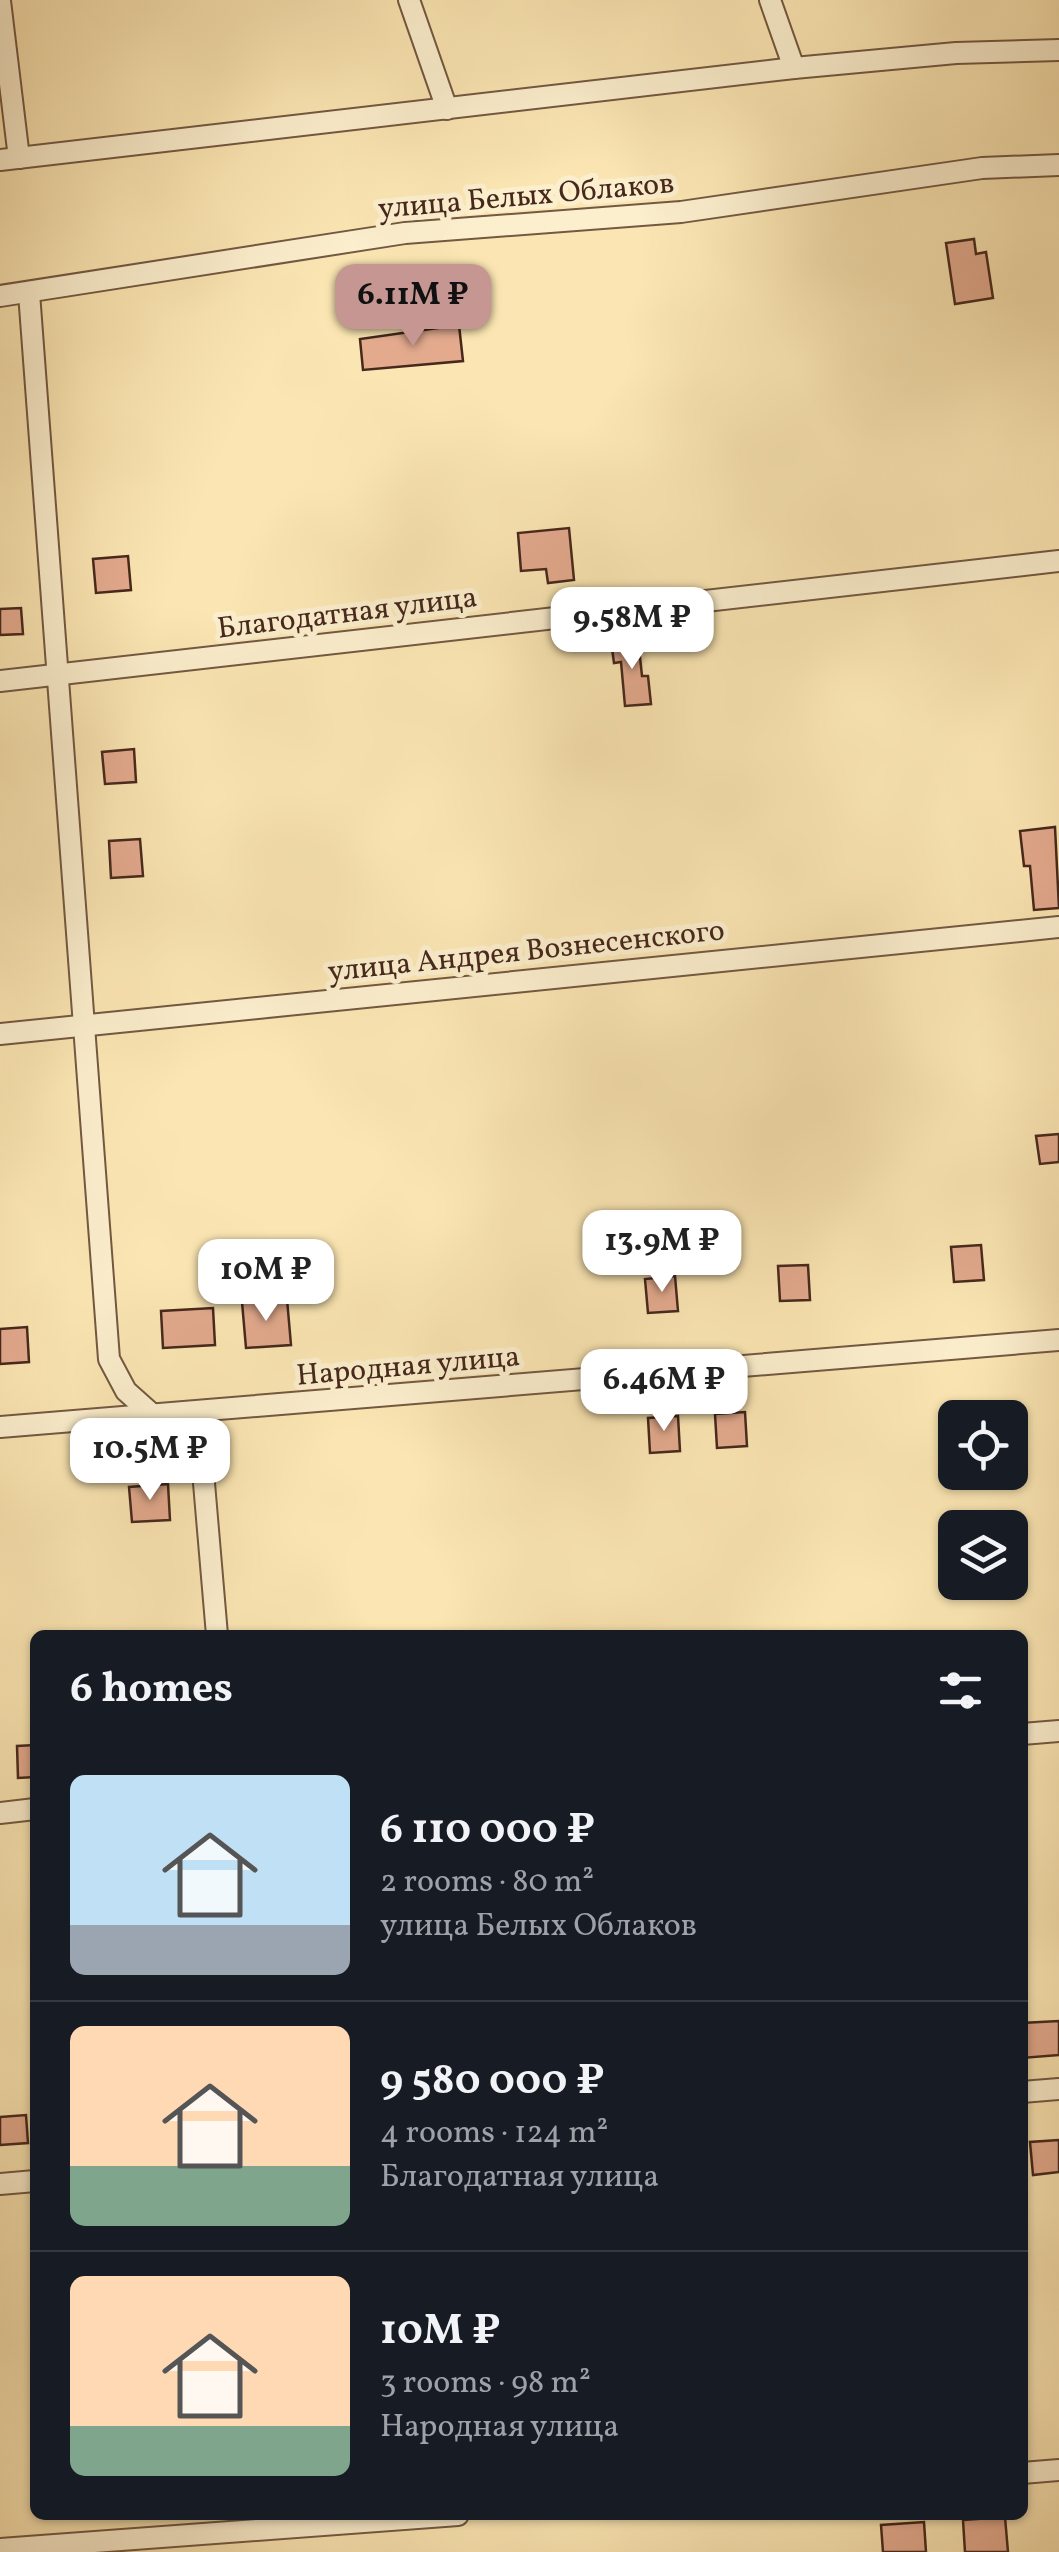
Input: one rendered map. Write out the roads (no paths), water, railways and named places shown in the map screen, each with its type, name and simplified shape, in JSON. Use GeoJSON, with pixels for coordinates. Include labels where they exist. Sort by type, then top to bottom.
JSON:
{"type":"FeatureCollection","features":[{"type":"Feature","properties":{"kind":"street"},"geometry":{"type":"LineString","coordinates":[[409,0],[447,109]]}},
{"type":"Feature","properties":{"kind":"street"},"geometry":{"type":"LineString","coordinates":[[770,0],[794,68]]}},
{"type":"Feature","properties":{"kind":"street"},"geometry":{"type":"LineString","coordinates":[[0,1],[10,159],[794,68],[956,53],[1059,50]]}},
{"type":"Feature","properties":{"kind":"street","name":"улица Белых Облаков"},"geometry":{"type":"LineString","coordinates":[[0,296],[405,233],[681,212],[982,168],[1059,165]]}},
{"type":"Feature","properties":{"kind":"street"},"geometry":{"type":"LineString","coordinates":[[29,292],[109,1359],[126,1391],[154,1416]]}},
{"type":"Feature","properties":{"kind":"street","name":"Благодатная улица"},"geometry":{"type":"LineString","coordinates":[[0,681],[1059,561]]}},
{"type":"Feature","properties":{"kind":"street","name":"улица Андрея Вознесенского"},"geometry":{"type":"LineString","coordinates":[[0,1034],[1059,926]]}},
{"type":"Feature","properties":{"kind":"street","name":"Народная улица"},"geometry":{"type":"LineString","coordinates":[[0,1427],[1059,1340]]}},
{"type":"Feature","properties":{"kind":"street"},"geometry":{"type":"LineString","coordinates":[[198,1413],[217,1630]]}},
{"type":"Feature","properties":{"kind":"street"},"geometry":{"type":"LineString","coordinates":[[1028,1734],[1059,1731]]}},
{"type":"Feature","properties":{"kind":"street"},"geometry":{"type":"LineString","coordinates":[[0,1812],[30,1809]]}},
{"type":"Feature","properties":{"kind":"street"},"geometry":{"type":"LineString","coordinates":[[1028,2092],[1059,2089]]}},
{"type":"Feature","properties":{"kind":"street"},"geometry":{"type":"LineString","coordinates":[[0,2184],[30,2181]]}},
{"type":"Feature","properties":{"kind":"street"},"geometry":{"type":"LineString","coordinates":[[1028,2473],[1059,2470]]}},
{"type":"Feature","properties":{"kind":"street"},"geometry":{"type":"LineString","coordinates":[[0,2549],[391,2520]]}}]}
